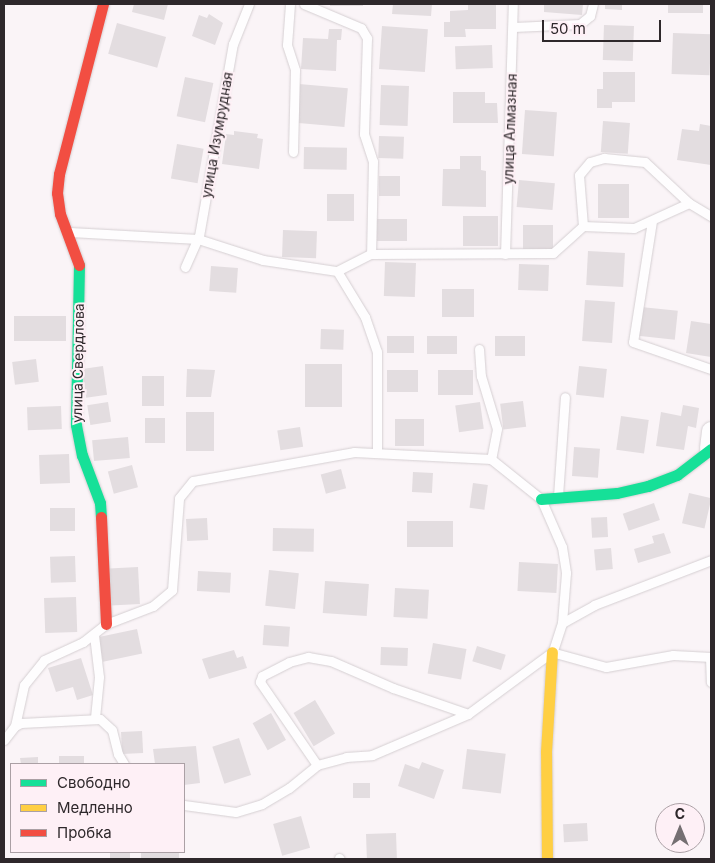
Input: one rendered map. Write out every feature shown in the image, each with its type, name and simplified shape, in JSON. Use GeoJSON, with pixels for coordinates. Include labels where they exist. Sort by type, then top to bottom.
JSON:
{"type":"FeatureCollection","features":[{"type":"Feature","properties":{"kind":"street","name":"улица Свердлова"},"geometry":{"type":"LineString","coordinates":[[103,4],[59,174],[57,193],[66,231],[80,268],[76,425],[82,455],[100,503],[106,624]]}},
{"type":"Feature","properties":{"kind":"street"},"geometry":{"type":"LineString","coordinates":[[541,499],[617,492],[663,481],[694,464],[710,443]]}},
{"type":"Feature","properties":{"kind":"street"},"geometry":{"type":"LineString","coordinates":[[547,859],[546,752],[552,652]]}},
{"type":"Feature","properties":{"kind":"lane","name":"улица Изумрудная"},"geometry":{"type":"LineString","coordinates":[[185,266],[198,239],[233,44],[249,4]]}},
{"type":"Feature","properties":{"kind":"lane"},"geometry":{"type":"LineString","coordinates":[[290,4],[287,45],[295,70],[293,152]]}},
{"type":"Feature","properties":{"kind":"lane"},"geometry":{"type":"LineString","coordinates":[[304,4],[361,28],[367,38],[364,134],[373,161],[370,254]]}},
{"type":"Feature","properties":{"kind":"lane","name":"улица Алмазная"},"geometry":{"type":"LineString","coordinates":[[505,254],[514,27],[512,4]]}},
{"type":"Feature","properties":{"kind":"lane"},"geometry":{"type":"LineString","coordinates":[[514,27],[580,24],[590,16],[593,4]]}},
{"type":"Feature","properties":{"kind":"lane"},"geometry":{"type":"LineString","coordinates":[[583,226],[579,175],[586,165],[597,160],[623,158],[645,162],[689,204],[711,216]]}},
{"type":"Feature","properties":{"kind":"lane"},"geometry":{"type":"LineString","coordinates":[[66,231],[198,239],[263,260],[337,271],[370,254],[555,253],[583,226],[622,229],[652,222],[689,204]]}},
{"type":"Feature","properties":{"kind":"lane"},"geometry":{"type":"LineString","coordinates":[[652,222],[633,342],[711,369]]}},
{"type":"Feature","properties":{"kind":"lane"},"geometry":{"type":"LineString","coordinates":[[337,271],[365,317],[377,352],[377,453]]}},
{"type":"Feature","properties":{"kind":"lane"},"geometry":{"type":"LineString","coordinates":[[478,349],[480,376],[496,429],[491,459]]}},
{"type":"Feature","properties":{"kind":"lane"},"geometry":{"type":"LineString","coordinates":[[558,496],[565,397]]}},
{"type":"Feature","properties":{"kind":"lane"},"geometry":{"type":"LineString","coordinates":[[4,740],[15,726],[22,690],[35,669],[44,660],[94,635],[106,624],[153,606],[172,590],[179,498],[193,481],[354,452],[377,453],[491,459],[541,499],[564,556],[566,581],[562,623],[552,652],[468,714],[372,755],[346,757],[317,765],[280,794],[243,811],[185,805]]}},
{"type":"Feature","properties":{"kind":"lane"},"geometry":{"type":"LineString","coordinates":[[562,623],[594,605],[711,560]]}},
{"type":"Feature","properties":{"kind":"lane"},"geometry":{"type":"LineString","coordinates":[[94,635],[99,677],[95,718]]}},
{"type":"Feature","properties":{"kind":"lane"},"geometry":{"type":"LineString","coordinates":[[552,652],[606,667],[673,655],[710,657],[711,682]]}},
{"type":"Feature","properties":{"kind":"lane"},"geometry":{"type":"LineString","coordinates":[[317,765],[260,682],[262,676],[289,662],[308,657],[331,661],[393,688],[468,714]]}},
{"type":"Feature","properties":{"kind":"lane"},"geometry":{"type":"LineString","coordinates":[[15,726],[95,718],[110,726],[124,763]]}},
{"type":"Feature","properties":{"kind":"building"},"geometry":{"type":"Polygon","coordinates":[[[134,4],[168,4],[164,20],[132,12],[134,4]]]}},
{"type":"Feature","properties":{"kind":"building"},"geometry":{"type":"Polygon","coordinates":[[[330,4],[363,4],[363,6],[330,6],[330,4]]]}},
{"type":"Feature","properties":{"kind":"building"},"geometry":{"type":"Polygon","coordinates":[[[393,4],[432,4],[431,16],[392,14],[393,4]]]}},
{"type":"Feature","properties":{"kind":"building"},"geometry":{"type":"Polygon","coordinates":[[[468,4],[496,4],[496,29],[465,29],[466,37],[444,37],[444,22],[450,22],[450,11],[468,10],[468,4]]]}},
{"type":"Feature","properties":{"kind":"building"},"geometry":{"type":"Polygon","coordinates":[[[544,4],[583,4],[582,15],[544,12],[544,4]]]}},
{"type":"Feature","properties":{"kind":"building"},"geometry":{"type":"Polygon","coordinates":[[[605,4],[622,4],[622,10],[605,9],[605,4]]]}},
{"type":"Feature","properties":{"kind":"building"},"geometry":{"type":"Polygon","coordinates":[[[668,4],[703,4],[703,13],[668,13],[668,4]]]}},
{"type":"Feature","properties":{"kind":"building"},"geometry":{"type":"Polygon","coordinates":[[[209,14],[223,23],[215,45],[192,36],[199,15],[207,18],[209,14]]]}},
{"type":"Feature","properties":{"kind":"building"},"geometry":{"type":"Polygon","coordinates":[[[117,23],[166,37],[157,68],[108,54],[117,23]]]}},
{"type":"Feature","properties":{"kind":"building"},"geometry":{"type":"Polygon","coordinates":[[[604,25],[634,26],[633,61],[603,60],[604,25]]]}},
{"type":"Feature","properties":{"kind":"building"},"geometry":{"type":"Polygon","coordinates":[[[382,26],[428,29],[425,72],[379,69],[382,26]]]}},
{"type":"Feature","properties":{"kind":"building"},"geometry":{"type":"Polygon","coordinates":[[[329,29],[342,29],[341,40],[337,40],[336,71],[301,69],[303,38],[328,39],[329,29]]]}},
{"type":"Feature","properties":{"kind":"building"},"geometry":{"type":"Polygon","coordinates":[[[673,33],[711,34],[710,75],[672,74],[673,33]]]}},
{"type":"Feature","properties":{"kind":"building"},"geometry":{"type":"Polygon","coordinates":[[[492,45],[493,68],[456,69],[455,46],[492,45]]]}},
{"type":"Feature","properties":{"kind":"building"},"geometry":{"type":"Polygon","coordinates":[[[603,72],[635,72],[635,102],[612,102],[612,108],[597,108],[597,89],[603,89],[603,72]]]}},
{"type":"Feature","properties":{"kind":"building"},"geometry":{"type":"Polygon","coordinates":[[[185,77],[213,83],[205,122],[177,116],[185,77]]]}},
{"type":"Feature","properties":{"kind":"building"},"geometry":{"type":"Polygon","coordinates":[[[299,84],[348,88],[344,127],[296,123],[299,84]]]}},
{"type":"Feature","properties":{"kind":"building"},"geometry":{"type":"Polygon","coordinates":[[[381,85],[409,86],[408,126],[380,125],[381,85]]]}},
{"type":"Feature","properties":{"kind":"building"},"geometry":{"type":"Polygon","coordinates":[[[453,92],[485,92],[485,103],[497,103],[498,123],[453,123],[453,92]]]}},
{"type":"Feature","properties":{"kind":"building"},"geometry":{"type":"Polygon","coordinates":[[[525,110],[557,112],[554,156],[522,154],[525,110]]]}},
{"type":"Feature","properties":{"kind":"building"},"geometry":{"type":"Polygon","coordinates":[[[603,121],[630,123],[628,154],[601,152],[603,121]]]}},
{"type":"Feature","properties":{"kind":"building"},"geometry":{"type":"Polygon","coordinates":[[[700,124],[711,126],[711,165],[677,160],[682,129],[699,131],[700,124]]]}},
{"type":"Feature","properties":{"kind":"building"},"geometry":{"type":"Polygon","coordinates":[[[234,131],[258,134],[257,138],[263,139],[259,169],[222,164],[226,134],[234,135],[234,131]]]}},
{"type":"Feature","properties":{"kind":"building"},"geometry":{"type":"Polygon","coordinates":[[[379,136],[404,137],[403,159],[378,158],[379,136]]]}},
{"type":"Feature","properties":{"kind":"building"},"geometry":{"type":"Polygon","coordinates":[[[177,144],[204,149],[198,183],[171,178],[177,144]]]}},
{"type":"Feature","properties":{"kind":"building"},"geometry":{"type":"Polygon","coordinates":[[[304,147],[347,148],[347,170],[304,169],[304,147]]]}},
{"type":"Feature","properties":{"kind":"building"},"geometry":{"type":"Polygon","coordinates":[[[460,156],[481,156],[481,170],[486,171],[486,207],[442,206],[443,169],[460,169],[460,156]]]}},
{"type":"Feature","properties":{"kind":"building"},"geometry":{"type":"Polygon","coordinates":[[[379,176],[400,176],[400,196],[379,196],[379,176]]]}},
{"type":"Feature","properties":{"kind":"building"},"geometry":{"type":"Polygon","coordinates":[[[519,180],[555,183],[553,210],[517,207],[519,180]]]}},
{"type":"Feature","properties":{"kind":"building"},"geometry":{"type":"Polygon","coordinates":[[[598,184],[629,184],[629,218],[598,218],[598,184]]]}},
{"type":"Feature","properties":{"kind":"building"},"geometry":{"type":"Polygon","coordinates":[[[327,194],[354,194],[354,221],[327,221],[327,194]]]}},
{"type":"Feature","properties":{"kind":"building"},"geometry":{"type":"Polygon","coordinates":[[[463,216],[498,216],[498,246],[463,246],[463,216]]]}},
{"type":"Feature","properties":{"kind":"building"},"geometry":{"type":"Polygon","coordinates":[[[377,219],[407,219],[407,241],[377,241],[377,219]]]}},
{"type":"Feature","properties":{"kind":"building"},"geometry":{"type":"Polygon","coordinates":[[[523,225],[553,225],[553,249],[523,249],[523,225]]]}},
{"type":"Feature","properties":{"kind":"building"},"geometry":{"type":"Polygon","coordinates":[[[283,230],[317,231],[316,258],[282,257],[283,230]]]}},
{"type":"Feature","properties":{"kind":"building"},"geometry":{"type":"Polygon","coordinates":[[[588,251],[625,253],[623,287],[586,285],[588,251]]]}},
{"type":"Feature","properties":{"kind":"building"},"geometry":{"type":"Polygon","coordinates":[[[385,262],[416,263],[415,297],[384,296],[385,262]]]}},
{"type":"Feature","properties":{"kind":"building"},"geometry":{"type":"Polygon","coordinates":[[[519,264],[549,265],[548,291],[518,290],[519,264]]]}},
{"type":"Feature","properties":{"kind":"building"},"geometry":{"type":"Polygon","coordinates":[[[211,266],[238,268],[236,293],[209,291],[211,266]]]}},
{"type":"Feature","properties":{"kind":"building"},"geometry":{"type":"Polygon","coordinates":[[[442,289],[474,289],[474,317],[442,317],[442,289]]]}},
{"type":"Feature","properties":{"kind":"building"},"geometry":{"type":"Polygon","coordinates":[[[585,300],[615,302],[612,343],[582,341],[585,300]]]}},
{"type":"Feature","properties":{"kind":"building"},"geometry":{"type":"Polygon","coordinates":[[[641,307],[678,311],[675,340],[638,336],[641,307]]]}},
{"type":"Feature","properties":{"kind":"building"},"geometry":{"type":"Polygon","coordinates":[[[14,316],[66,316],[66,341],[14,341],[14,316]]]}},
{"type":"Feature","properties":{"kind":"building"},"geometry":{"type":"Polygon","coordinates":[[[691,321],[711,324],[711,357],[686,353],[691,321]]]}},
{"type":"Feature","properties":{"kind":"building"},"geometry":{"type":"Polygon","coordinates":[[[321,329],[344,330],[343,350],[320,349],[321,329]]]}},
{"type":"Feature","properties":{"kind":"building"},"geometry":{"type":"Polygon","coordinates":[[[387,336],[414,336],[414,353],[387,353],[387,336]]]}},
{"type":"Feature","properties":{"kind":"building"},"geometry":{"type":"Polygon","coordinates":[[[427,336],[457,336],[457,354],[427,354],[427,336]]]}},
{"type":"Feature","properties":{"kind":"building"},"geometry":{"type":"Polygon","coordinates":[[[495,336],[525,336],[525,356],[495,356],[495,336]]]}},
{"type":"Feature","properties":{"kind":"building"},"geometry":{"type":"Polygon","coordinates":[[[36,359],[39,382],[15,385],[12,362],[36,359]]]}},
{"type":"Feature","properties":{"kind":"building"},"geometry":{"type":"Polygon","coordinates":[[[305,364],[342,364],[342,407],[305,407],[305,364]]]}},
{"type":"Feature","properties":{"kind":"building"},"geometry":{"type":"Polygon","coordinates":[[[103,366],[107,395],[86,398],[82,369],[103,366]]]}},
{"type":"Feature","properties":{"kind":"building"},"geometry":{"type":"Polygon","coordinates":[[[579,366],[607,369],[604,398],[576,395],[579,366]]]}},
{"type":"Feature","properties":{"kind":"building"},"geometry":{"type":"Polygon","coordinates":[[[187,369],[215,370],[211,397],[186,397],[187,369]]]}},
{"type":"Feature","properties":{"kind":"building"},"geometry":{"type":"Polygon","coordinates":[[[387,370],[418,370],[418,392],[387,392],[387,370]]]}},
{"type":"Feature","properties":{"kind":"building"},"geometry":{"type":"Polygon","coordinates":[[[438,370],[473,370],[473,395],[438,395],[438,370]]]}},
{"type":"Feature","properties":{"kind":"building"},"geometry":{"type":"Polygon","coordinates":[[[142,376],[164,376],[164,406],[142,406],[142,376]]]}},
{"type":"Feature","properties":{"kind":"building"},"geometry":{"type":"Polygon","coordinates":[[[523,401],[526,427],[503,430],[500,404],[523,401]]]}},
{"type":"Feature","properties":{"kind":"building"},"geometry":{"type":"Polygon","coordinates":[[[108,402],[111,422],[90,425],[87,405],[108,402]]]}},
{"type":"Feature","properties":{"kind":"building"},"geometry":{"type":"Polygon","coordinates":[[[480,402],[484,429],[459,432],[455,405],[480,402]]]}},
{"type":"Feature","properties":{"kind":"building"},"geometry":{"type":"Polygon","coordinates":[[[683,405],[699,408],[696,428],[688,426],[684,450],[656,446],[661,412],[681,416],[683,405]]]}},
{"type":"Feature","properties":{"kind":"building"},"geometry":{"type":"Polygon","coordinates":[[[61,406],[62,429],[28,430],[27,407],[61,406]]]}},
{"type":"Feature","properties":{"kind":"building"},"geometry":{"type":"Polygon","coordinates":[[[186,412],[214,412],[214,451],[186,451],[186,412]]]}},
{"type":"Feature","properties":{"kind":"building"},"geometry":{"type":"Polygon","coordinates":[[[621,416],[649,420],[644,454],[616,450],[621,416]]]}},
{"type":"Feature","properties":{"kind":"building"},"geometry":{"type":"Polygon","coordinates":[[[145,418],[165,418],[165,443],[145,443],[145,418]]]}},
{"type":"Feature","properties":{"kind":"building"},"geometry":{"type":"Polygon","coordinates":[[[395,419],[424,419],[424,446],[395,446],[395,419]]]}},
{"type":"Feature","properties":{"kind":"building"},"geometry":{"type":"Polygon","coordinates":[[[300,427],[303,447],[280,450],[277,431],[300,427]]]}},
{"type":"Feature","properties":{"kind":"building"},"geometry":{"type":"Polygon","coordinates":[[[128,437],[130,458],[94,461],[92,440],[128,437]]]}},
{"type":"Feature","properties":{"kind":"building"},"geometry":{"type":"Polygon","coordinates":[[[574,447],[600,449],[598,478],[572,476],[574,447]]]}},
{"type":"Feature","properties":{"kind":"building"},"geometry":{"type":"Polygon","coordinates":[[[69,454],[70,483],[40,484],[39,455],[69,454]]]}},
{"type":"Feature","properties":{"kind":"building"},"geometry":{"type":"Polygon","coordinates":[[[132,465],[138,487],[114,494],[108,471],[132,465]]]}},
{"type":"Feature","properties":{"kind":"building"},"geometry":{"type":"Polygon","coordinates":[[[341,469],[346,488],[326,494],[321,474],[341,469]]]}},
{"type":"Feature","properties":{"kind":"building"},"geometry":{"type":"Polygon","coordinates":[[[413,472],[433,473],[432,493],[412,492],[413,472]]]}},
{"type":"Feature","properties":{"kind":"building"},"geometry":{"type":"Polygon","coordinates":[[[473,483],[488,485],[484,510],[470,508],[473,483]]]}},
{"type":"Feature","properties":{"kind":"building"},"geometry":{"type":"Polygon","coordinates":[[[689,493],[711,498],[704,528],[682,523],[689,493]]]}},
{"type":"Feature","properties":{"kind":"building"},"geometry":{"type":"Polygon","coordinates":[[[654,503],[660,520],[629,531],[623,514],[654,503]]]}},
{"type":"Feature","properties":{"kind":"building"},"geometry":{"type":"Polygon","coordinates":[[[50,508],[75,508],[75,531],[50,531],[50,508]]]}},
{"type":"Feature","properties":{"kind":"building"},"geometry":{"type":"Polygon","coordinates":[[[607,517],[608,537],[592,538],[591,518],[607,517]]]}},
{"type":"Feature","properties":{"kind":"building"},"geometry":{"type":"Polygon","coordinates":[[[207,518],[208,540],[187,541],[186,519],[207,518]]]}},
{"type":"Feature","properties":{"kind":"building"},"geometry":{"type":"Polygon","coordinates":[[[407,521],[453,521],[453,547],[407,547],[407,521]]]}},
{"type":"Feature","properties":{"kind":"building"},"geometry":{"type":"Polygon","coordinates":[[[273,528],[314,529],[314,552],[273,551],[273,528]]]}},
{"type":"Feature","properties":{"kind":"building"},"geometry":{"type":"Polygon","coordinates":[[[664,533],[671,553],[638,563],[634,549],[654,543],[652,536],[664,533]]]}},
{"type":"Feature","properties":{"kind":"building"},"geometry":{"type":"Polygon","coordinates":[[[611,548],[613,569],[596,570],[594,549],[611,548]]]}},
{"type":"Feature","properties":{"kind":"building"},"geometry":{"type":"Polygon","coordinates":[[[75,556],[76,582],[51,583],[50,557],[75,556]]]}},
{"type":"Feature","properties":{"kind":"building"},"geometry":{"type":"Polygon","coordinates":[[[519,562],[558,564],[556,593],[517,591],[519,562]]]}},
{"type":"Feature","properties":{"kind":"building"},"geometry":{"type":"Polygon","coordinates":[[[138,567],[140,604],[111,605],[109,569],[138,567]]]}},
{"type":"Feature","properties":{"kind":"building"},"geometry":{"type":"Polygon","coordinates":[[[269,570],[299,573],[295,609],[265,606],[269,570]]]}},
{"type":"Feature","properties":{"kind":"building"},"geometry":{"type":"Polygon","coordinates":[[[198,571],[231,573],[230,593],[197,591],[198,571]]]}},
{"type":"Feature","properties":{"kind":"building"},"geometry":{"type":"Polygon","coordinates":[[[325,581],[369,584],[367,616],[323,613],[325,581]]]}},
{"type":"Feature","properties":{"kind":"building"},"geometry":{"type":"Polygon","coordinates":[[[395,588],[429,590],[427,619],[393,617],[395,588]]]}},
{"type":"Feature","properties":{"kind":"building"},"geometry":{"type":"Polygon","coordinates":[[[76,597],[77,632],[45,633],[44,598],[76,597]]]}},
{"type":"Feature","properties":{"kind":"building"},"geometry":{"type":"Polygon","coordinates":[[[264,625],[290,627],[289,647],[263,645],[264,625]]]}},
{"type":"Feature","properties":{"kind":"building"},"geometry":{"type":"Polygon","coordinates":[[[137,629],[142,653],[103,662],[98,637],[137,629]]]}},
{"type":"Feature","properties":{"kind":"building"},"geometry":{"type":"Polygon","coordinates":[[[433,643],[466,649],[461,679],[428,674],[433,643]]]}},
{"type":"Feature","properties":{"kind":"building"},"geometry":{"type":"Polygon","coordinates":[[[477,646],[506,655],[501,670],[472,661],[477,646]]]}},
{"type":"Feature","properties":{"kind":"building"},"geometry":{"type":"Polygon","coordinates":[[[381,647],[408,648],[407,666],[380,665],[381,647]]]}},
{"type":"Feature","properties":{"kind":"building"},"geometry":{"type":"Polygon","coordinates":[[[234,650],[237,658],[243,656],[247,668],[209,679],[202,659],[234,650]]]}},
{"type":"Feature","properties":{"kind":"building"},"geometry":{"type":"Polygon","coordinates":[[[81,658],[93,695],[77,700],[73,687],[56,692],[48,668],[81,658]]]}},
{"type":"Feature","properties":{"kind":"building"},"geometry":{"type":"Polygon","coordinates":[[[315,700],[335,733],[314,746],[294,713],[315,700]]]}},
{"type":"Feature","properties":{"kind":"building"},"geometry":{"type":"Polygon","coordinates":[[[271,713],[286,740],[268,750],[253,723],[271,713]]]}},
{"type":"Feature","properties":{"kind":"building"},"geometry":{"type":"Polygon","coordinates":[[[142,731],[143,753],[122,754],[121,732],[142,731]]]}},
{"type":"Feature","properties":{"kind":"building"},"geometry":{"type":"Polygon","coordinates":[[[239,738],[251,775],[224,784],[212,747],[239,738]]]}},
{"type":"Feature","properties":{"kind":"building"},"geometry":{"type":"Polygon","coordinates":[[[196,746],[200,783],[185,785],[185,763],[155,763],[153,749],[196,746]]]}},
{"type":"Feature","properties":{"kind":"building"},"geometry":{"type":"Polygon","coordinates":[[[467,749],[506,754],[501,793],[462,789],[467,749]]]}},
{"type":"Feature","properties":{"kind":"building"},"geometry":{"type":"Polygon","coordinates":[[[59,756],[84,756],[84,763],[59,763],[59,756]]]}},
{"type":"Feature","properties":{"kind":"building"},"geometry":{"type":"Polygon","coordinates":[[[38,757],[38,763],[21,763],[20,758],[38,757]]]}},
{"type":"Feature","properties":{"kind":"building"},"geometry":{"type":"Polygon","coordinates":[[[422,762],[444,770],[434,799],[398,786],[405,764],[419,769],[422,762]]]}},
{"type":"Feature","properties":{"kind":"building"},"geometry":{"type":"Polygon","coordinates":[[[353,783],[370,783],[370,798],[353,798],[353,783]]]}},
{"type":"Feature","properties":{"kind":"building"},"geometry":{"type":"Polygon","coordinates":[[[301,816],[310,848],[282,856],[273,824],[301,816]]]}},
{"type":"Feature","properties":{"kind":"building"},"geometry":{"type":"Polygon","coordinates":[[[587,823],[588,841],[564,842],[563,824],[587,823]]]}},
{"type":"Feature","properties":{"kind":"building"},"geometry":{"type":"Polygon","coordinates":[[[396,833],[397,859],[367,859],[366,834],[396,833]]]}},
{"type":"Feature","properties":{"kind":"building"},"geometry":{"type":"Polygon","coordinates":[[[110,853],[130,853],[130,859],[110,859],[110,853]]]}},
{"type":"Feature","properties":{"kind":"building"},"geometry":{"type":"Polygon","coordinates":[[[141,853],[179,853],[179,859],[141,859],[141,853]]]}},
{"type":"Feature","properties":{"kind":"traffic: fast"},"geometry":{"type":"LineString","coordinates":[[79,265],[76,425],[82,455],[100,503],[101,517]]}},
{"type":"Feature","properties":{"kind":"traffic: fast"},"geometry":{"type":"LineString","coordinates":[[541,499],[617,493],[648,486],[677,475],[711,449]]}},
{"type":"Feature","properties":{"kind":"traffic: slow"},"geometry":{"type":"LineString","coordinates":[[547,859],[546,752],[552,652]]}},
{"type":"Feature","properties":{"kind":"traffic: jam"},"geometry":{"type":"LineString","coordinates":[[79,265],[60,214],[57,193],[59,174],[103,4]]}},
{"type":"Feature","properties":{"kind":"traffic: jam"},"geometry":{"type":"LineString","coordinates":[[101,517],[106,624]]}}]}
